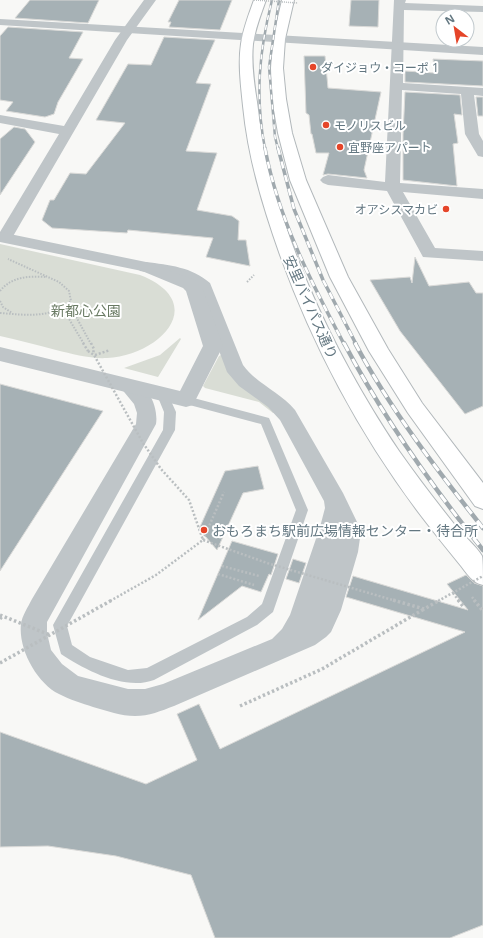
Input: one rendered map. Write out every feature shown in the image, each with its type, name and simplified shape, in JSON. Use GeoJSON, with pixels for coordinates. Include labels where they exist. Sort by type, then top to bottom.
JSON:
{"type":"FeatureCollection","features":[{"type":"Feature","properties":{"kind":"highway","name":"安里バイパス通り"},"geometry":{"type":"LineString","coordinates":[[260,0],[248,37],[247,70],[252,132],[265,190],[296,278],[351,393],[418,495],[446,532],[483,575]]}},
{"type":"Feature","properties":{"kind":"highway"},"geometry":{"type":"LineString","coordinates":[[293,1],[279,39],[277,68],[279,99],[285,133],[298,180],[340,277],[379,351],[415,408],[483,500]]}},
{"type":"Feature","properties":{"kind":"street"},"geometry":{"type":"LineString","coordinates":[[130,387],[139,395],[146,406],[148,412],[146,424],[41,607],[34,624],[42,659],[51,672],[67,685],[117,702],[135,704],[156,700],[282,647],[291,637],[300,619],[332,527],[336,508],[335,499],[281,405],[270,396],[248,384],[234,367],[204,287],[198,280],[189,274],[146,267],[2,237],[17,218],[127,30],[150,0]]}},
{"type":"Feature","properties":{"kind":"street"},"geometry":{"type":"LineString","coordinates":[[483,9],[400,3],[392,188],[429,253],[483,256]]}},
{"type":"Feature","properties":{"kind":"street"},"geometry":{"type":"LineString","coordinates":[[0,22],[483,51]]}},
{"type":"Feature","properties":{"kind":"street"},"geometry":{"type":"LineString","coordinates":[[396,86],[483,92]]}},
{"type":"Feature","properties":{"kind":"street"},"geometry":{"type":"LineString","coordinates":[[467,90],[472,134],[483,153]]}},
{"type":"Feature","properties":{"kind":"street"},"geometry":{"type":"LineString","coordinates":[[0,119],[67,131]]}},
{"type":"Feature","properties":{"kind":"street"},"geometry":{"type":"LineString","coordinates":[[328,180],[392,188],[483,194]]}},
{"type":"Feature","properties":{"kind":"street"},"geometry":{"type":"LineString","coordinates":[[0,354],[186,400],[212,351],[212,342],[194,290],[189,284],[179,278],[146,267]]}},
{"type":"Feature","properties":{"kind":"lane"},"geometry":{"type":"LineString","coordinates":[[163,395],[170,412],[169,430],[60,625],[66,649],[86,662],[128,677],[149,674],[252,621],[268,608],[302,510],[265,421],[186,400]]}},
{"type":"Feature","properties":{"kind":"path"},"geometry":{"type":"LineString","coordinates":[[254,0],[293,1]]}},
{"type":"Feature","properties":{"kind":"path"},"geometry":{"type":"LineString","coordinates":[[0,313],[37,316],[63,309],[71,301],[69,291],[59,282],[2,257]]}},
{"type":"Feature","properties":{"kind":"path"},"geometry":{"type":"LineString","coordinates":[[0,291],[1,287],[17,279],[32,276],[49,277]]}},
{"type":"Feature","properties":{"kind":"path"},"geometry":{"type":"LineString","coordinates":[[247,282],[254,276]]}},
{"type":"Feature","properties":{"kind":"path"},"geometry":{"type":"LineString","coordinates":[[0,301],[3,307],[13,314]]}},
{"type":"Feature","properties":{"kind":"path"},"geometry":{"type":"LineString","coordinates":[[67,305],[74,313],[94,349],[94,355]]}},
{"type":"Feature","properties":{"kind":"path"},"geometry":{"type":"LineString","coordinates":[[63,309],[88,351],[94,355],[143,443],[161,469],[189,500],[203,540]]}},
{"type":"Feature","properties":{"kind":"path"},"geometry":{"type":"LineString","coordinates":[[94,355],[110,350]]}},
{"type":"Feature","properties":{"kind":"path"},"geometry":{"type":"LineString","coordinates":[[0,663],[156,575],[203,540],[224,492]]}},
{"type":"Feature","properties":{"kind":"path"},"geometry":{"type":"LineString","coordinates":[[203,540],[259,561],[424,609]]}},
{"type":"Feature","properties":{"kind":"path"},"geometry":{"type":"LineString","coordinates":[[222,566],[261,577]]}},
{"type":"Feature","properties":{"kind":"path"},"geometry":{"type":"LineString","coordinates":[[218,574],[257,586]]}},
{"type":"Feature","properties":{"kind":"path"},"geometry":{"type":"LineString","coordinates":[[240,706],[322,669],[483,575]]}},
{"type":"Feature","properties":{"kind":"path"},"geometry":{"type":"LineString","coordinates":[[453,593],[463,606]]}},
{"type":"Feature","properties":{"kind":"path"},"geometry":{"type":"LineString","coordinates":[[1,616],[50,635]]}},
{"type":"Feature","properties":{"kind":"green space","name":"新都心公園"},"geometry":{"type":"Polygon","coordinates":[[[0,244],[140,275],[161,287],[172,300],[174,313],[170,326],[159,338],[144,348],[126,355],[107,358],[82,356],[0,336],[0,244]]]}},
{"type":"Feature","properties":{"kind":"green space"},"geometry":{"type":"Polygon","coordinates":[[[180,338],[181,339],[158,377],[124,368],[160,355],[180,338]]]}},
{"type":"Feature","properties":{"kind":"green space"},"geometry":{"type":"Polygon","coordinates":[[[221,355],[278,411],[273,413],[259,402],[205,388],[203,386],[219,356],[221,355]]]}},
{"type":"Feature","properties":{"kind":"building"},"geometry":{"type":"Polygon","coordinates":[[[30,0],[99,0],[88,23],[15,18],[30,0]]]}},
{"type":"Feature","properties":{"kind":"building"},"geometry":{"type":"Polygon","coordinates":[[[179,0],[232,0],[220,30],[169,27],[171,22],[168,22],[179,0]]]}},
{"type":"Feature","properties":{"kind":"building"},"geometry":{"type":"Polygon","coordinates":[[[351,0],[379,0],[378,27],[349,26],[351,0]]]}},
{"type":"Feature","properties":{"kind":"building"},"geometry":{"type":"Polygon","coordinates":[[[8,27],[83,32],[69,58],[83,59],[58,102],[54,114],[45,117],[6,111],[13,102],[0,100],[0,36],[8,27]]]}},
{"type":"Feature","properties":{"kind":"building"},"geometry":{"type":"Polygon","coordinates":[[[164,37],[215,40],[196,83],[211,84],[186,151],[217,153],[197,210],[232,216],[239,221],[238,240],[246,240],[250,266],[206,257],[213,238],[128,230],[127,233],[52,228],[42,220],[50,200],[54,200],[70,173],[86,174],[125,123],[96,120],[128,64],[151,65],[164,37]]]}},
{"type":"Feature","properties":{"kind":"building"},"geometry":{"type":"Polygon","coordinates":[[[304,56],[325,56],[328,88],[381,92],[364,170],[367,178],[328,174],[323,175],[329,153],[316,153],[311,134],[309,115],[306,113],[304,56]]]}},
{"type":"Feature","properties":{"kind":"building"},"geometry":{"type":"Polygon","coordinates":[[[433,59],[483,61],[483,86],[405,82],[405,71],[435,73],[433,59]]]}},
{"type":"Feature","properties":{"kind":"building"},"geometry":{"type":"Polygon","coordinates":[[[405,92],[460,95],[462,115],[454,114],[458,143],[453,144],[457,186],[403,180],[405,92]]]}},
{"type":"Feature","properties":{"kind":"building"},"geometry":{"type":"Polygon","coordinates":[[[476,97],[483,97],[483,116],[478,116],[476,97]]]}},
{"type":"Feature","properties":{"kind":"building"},"geometry":{"type":"Polygon","coordinates":[[[14,127],[25,129],[35,142],[0,195],[0,139],[14,127]]]}},
{"type":"Feature","properties":{"kind":"building"},"geometry":{"type":"Polygon","coordinates":[[[415,257],[429,286],[469,282],[476,293],[483,293],[483,406],[465,414],[400,331],[370,280],[410,277],[412,283],[415,257]]]}},
{"type":"Feature","properties":{"kind":"building"},"geometry":{"type":"Polygon","coordinates":[[[0,384],[103,411],[0,571],[0,384]]]}},
{"type":"Feature","properties":{"kind":"building"},"geometry":{"type":"Polygon","coordinates":[[[258,466],[264,489],[243,493],[217,550],[199,529],[225,471],[258,466]]]}},
{"type":"Feature","properties":{"kind":"building"},"geometry":{"type":"Polygon","coordinates":[[[232,541],[278,554],[271,575],[269,574],[261,592],[242,586],[198,620],[232,541]]]}},
{"type":"Feature","properties":{"kind":"building"},"geometry":{"type":"Polygon","coordinates":[[[293,559],[306,563],[299,583],[286,579],[293,559]]]}},
{"type":"Feature","properties":{"kind":"building"},"geometry":{"type":"Polygon","coordinates":[[[466,575],[474,583],[483,586],[483,925],[450,938],[215,938],[191,875],[116,856],[48,846],[0,847],[0,732],[146,784],[197,760],[177,714],[199,704],[220,749],[465,632],[346,597],[353,576],[468,610],[447,584],[466,575]]]}},
{"type":"Feature","properties":{"kind":"railway"},"geometry":{"type":"LineString","coordinates":[[265,149],[259,92],[261,56],[272,0]]}},
{"type":"Feature","properties":{"kind":"railway"},"geometry":{"type":"LineString","coordinates":[[278,149],[275,137],[269,67],[279,0]]}},
{"type":"Feature","properties":{"kind":"railway"},"geometry":{"type":"LineString","coordinates":[[265,148],[278,199],[297,249],[344,344]]}},
{"type":"Feature","properties":{"kind":"railway"},"geometry":{"type":"LineString","coordinates":[[278,148],[294,209],[323,280],[356,344]]}},
{"type":"Feature","properties":{"kind":"railway"},"geometry":{"type":"LineString","coordinates":[[344,343],[391,424],[426,475],[483,550]]}},
{"type":"Feature","properties":{"kind":"railway"},"geometry":{"type":"LineString","coordinates":[[355,343],[383,392],[415,438],[483,528]]}},
{"type":"Feature","properties":{"kind":"place","name":"ダイジョウ・コーポ 1"},"geometry":{"type":"Point","coordinates":[313,67]}},
{"type":"Feature","properties":{"kind":"place","name":"モノリスビル"},"geometry":{"type":"Point","coordinates":[326,125]}},
{"type":"Feature","properties":{"kind":"place","name":"宜野座アパート"},"geometry":{"type":"Point","coordinates":[340,147]}},
{"type":"Feature","properties":{"kind":"place","name":"オアシスマカビ"},"geometry":{"type":"Point","coordinates":[446,209]}},
{"type":"Feature","properties":{"kind":"place","name":"おもろまち駅前広場情報センター・待合所"},"geometry":{"type":"Point","coordinates":[204,530]}}]}
